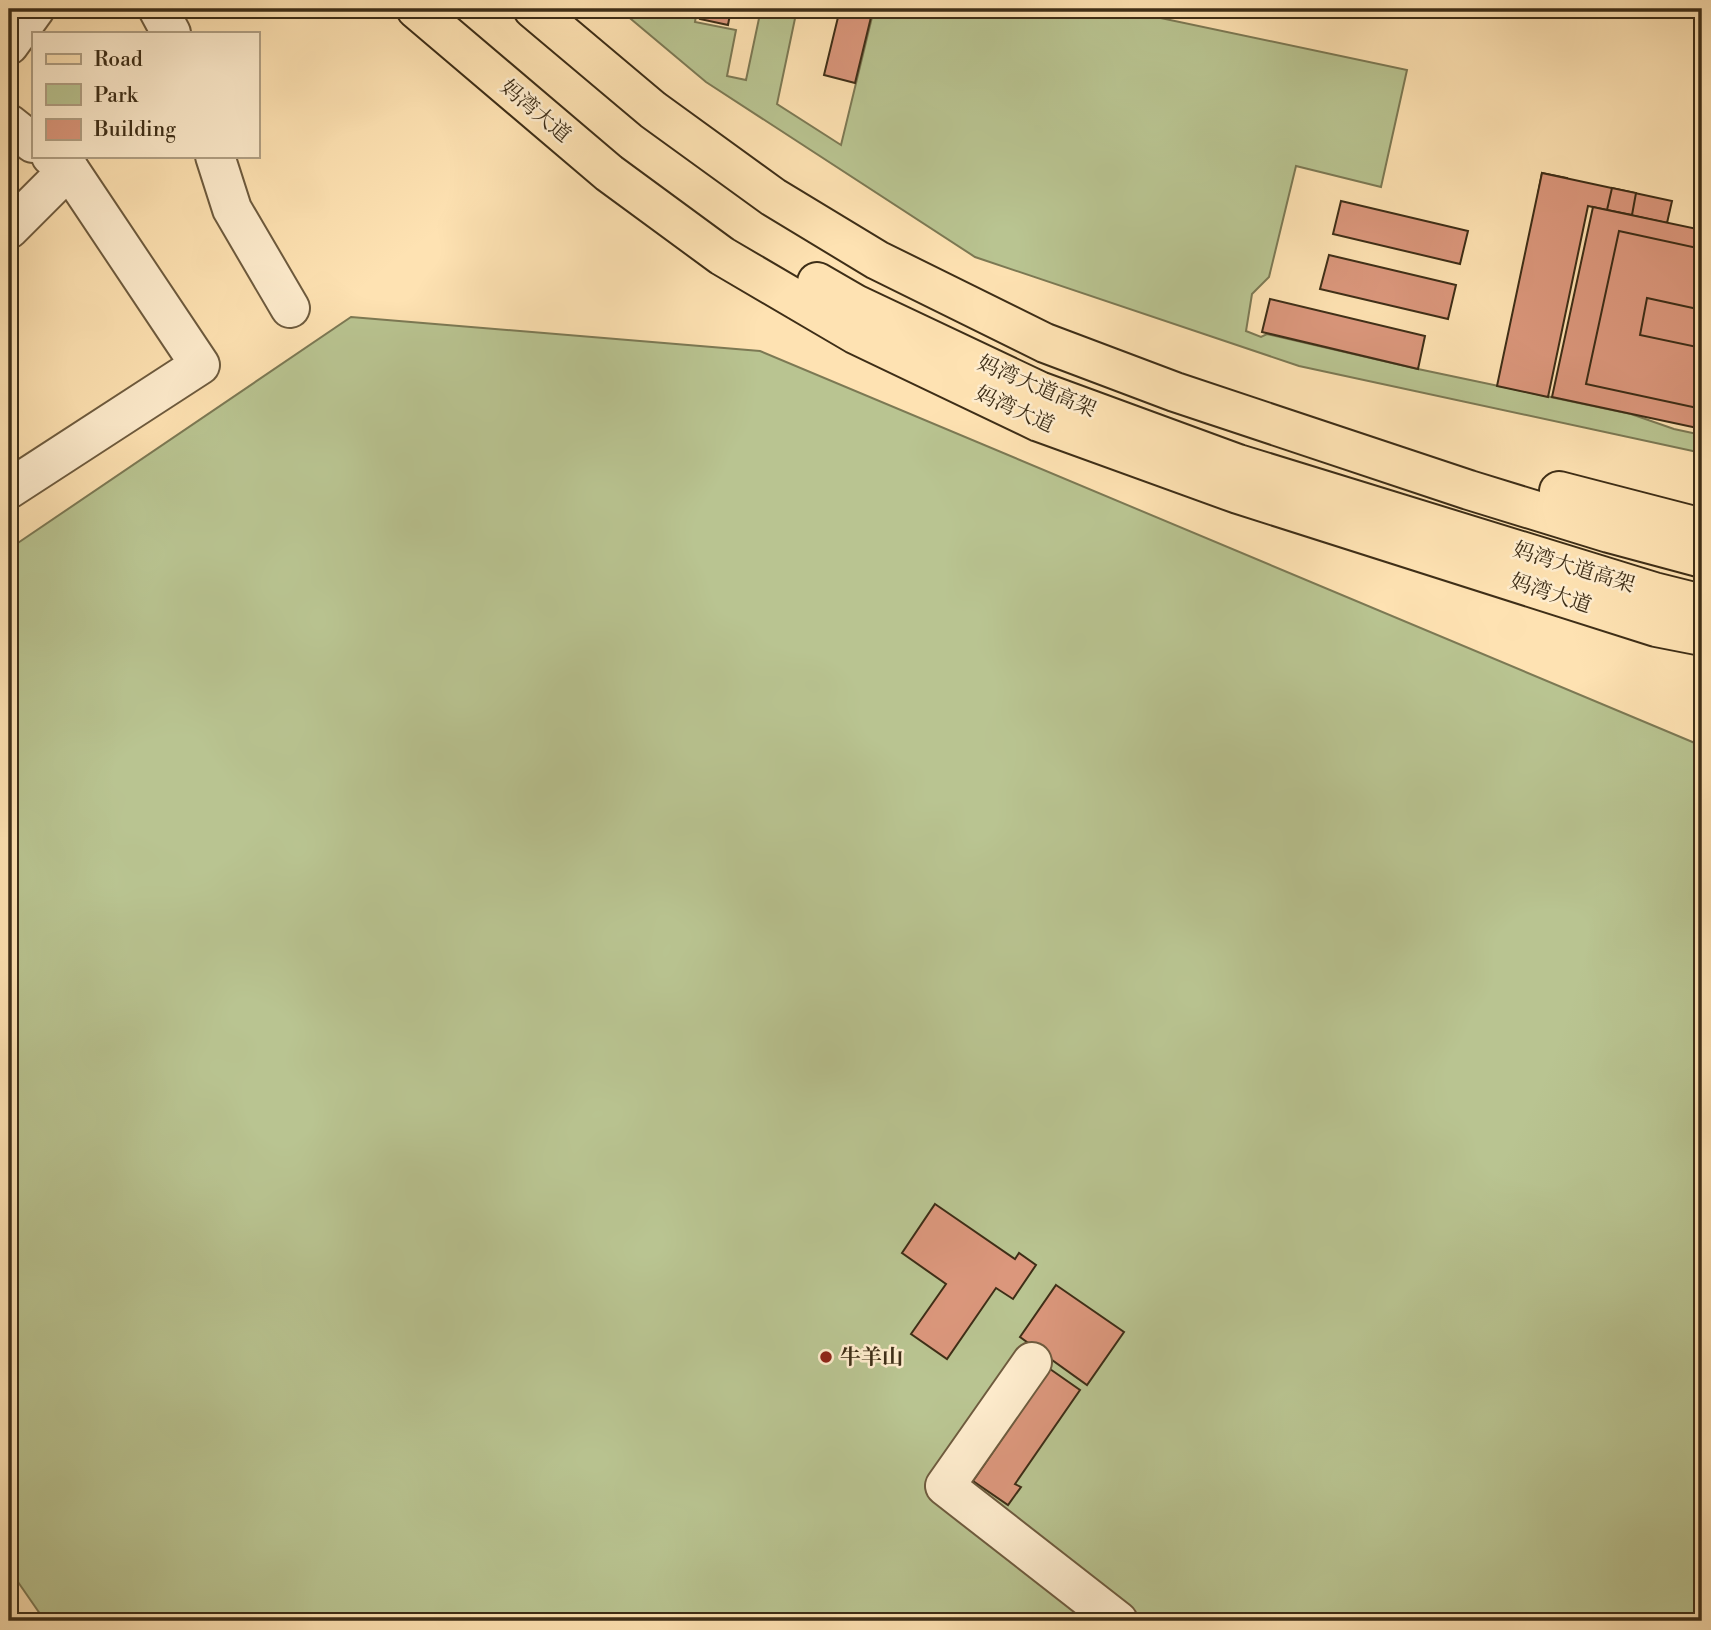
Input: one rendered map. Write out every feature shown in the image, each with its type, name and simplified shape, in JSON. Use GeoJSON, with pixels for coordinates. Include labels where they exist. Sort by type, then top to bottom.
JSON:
{"type":"FeatureCollection","features":[{"type":"Feature","properties":{"kind":"main road","name":"妈湾大道"},"geometry":{"type":"LineString","coordinates":[[416,9],[629,188],[722,256],[855,334],[1039,422],[1238,494],[1656,627],[1702,636]]}},
{"type":"Feature","properties":{"kind":"main road","name":"妈湾大道高架"},"geometry":{"type":"LineString","coordinates":[[452,9],[609,142],[722,226],[855,304],[1039,391],[1238,464],[1654,592],[1702,604]]}},
{"type":"Feature","properties":{"kind":"main road","name":"妈湾大道高架"},"geometry":{"type":"LineString","coordinates":[[533,9],[653,110],[773,198],[877,260],[1034,338],[1175,391],[1469,490],[1702,558]]}},
{"type":"Feature","properties":{"kind":"main road"},"geometry":{"type":"LineString","coordinates":[[562,9],[632,69],[751,159],[859,227],[949,274],[1027,310],[1157,359],[1450,457],[1591,501],[1702,528]]}},
{"type":"Feature","properties":{"kind":"lane"},"geometry":{"type":"LineString","coordinates":[[9,45],[35,9]]}},
{"type":"Feature","properties":{"kind":"lane"},"geometry":{"type":"LineString","coordinates":[[158,9],[170,32]]}},
{"type":"Feature","properties":{"kind":"lane"},"geometry":{"type":"LineString","coordinates":[[9,124],[32,142]]}},
{"type":"Feature","properties":{"kind":"lane"},"geometry":{"type":"LineString","coordinates":[[216,158],[232,209],[290,308]]}},
{"type":"Feature","properties":{"kind":"lane"},"geometry":{"type":"LineString","coordinates":[[9,229],[60,162],[200,365],[9,489]]}},
{"type":"Feature","properties":{"kind":"lane"},"geometry":{"type":"LineString","coordinates":[[1032,1362],[945,1486],[1118,1621]]}},
{"type":"Feature","properties":{"kind":"green space"},"geometry":{"type":"Polygon","coordinates":[[[619,9],[697,9],[695,22],[736,30],[727,76],[746,80],[761,9],[797,9],[777,104],[841,145],[874,9],[1118,9],[1407,70],[1381,187],[1296,166],[1269,277],[1252,294],[1246,331],[1261,337],[1267,334],[1631,414],[1674,429],[1702,435],[1702,453],[1299,366],[975,257],[706,82],[619,9]]]}},
{"type":"Feature","properties":{"kind":"green space"},"geometry":{"type":"Polygon","coordinates":[[[351,317],[760,351],[1702,746],[1702,1621],[45,1621],[9,1569],[9,549],[351,317]]]}},
{"type":"Feature","properties":{"kind":"building"},"geometry":{"type":"Polygon","coordinates":[[[702,9],[731,9],[728,25],[700,19],[702,9]]]}},
{"type":"Feature","properties":{"kind":"building"},"geometry":{"type":"Polygon","coordinates":[[[840,9],[873,9],[855,83],[824,75],[840,9]]]}},
{"type":"Feature","properties":{"kind":"building"},"geometry":{"type":"Polygon","coordinates":[[[1542,173],[1567,178],[1563,200],[1538,194],[1542,173]]]}},
{"type":"Feature","properties":{"kind":"building"},"geometry":{"type":"Polygon","coordinates":[[[1542,173],[1672,201],[1667,223],[1588,206],[1548,397],[1497,386],[1542,173]]]}},
{"type":"Feature","properties":{"kind":"building"},"geometry":{"type":"Polygon","coordinates":[[[1612,188],[1636,193],[1632,215],[1607,210],[1612,188]]]}},
{"type":"Feature","properties":{"kind":"building"},"geometry":{"type":"Polygon","coordinates":[[[1341,201],[1468,231],[1460,264],[1333,234],[1341,201]]]}},
{"type":"Feature","properties":{"kind":"building"},"geometry":{"type":"Polygon","coordinates":[[[1593,207],[1702,230],[1702,429],[1552,397],[1593,207]]]}},
{"type":"Feature","properties":{"kind":"building"},"geometry":{"type":"Polygon","coordinates":[[[1619,231],[1702,249],[1702,310],[1647,298],[1640,335],[1702,348],[1702,409],[1586,384],[1619,231]]]}},
{"type":"Feature","properties":{"kind":"building"},"geometry":{"type":"Polygon","coordinates":[[[1329,255],[1456,285],[1448,319],[1320,289],[1329,255]]]}},
{"type":"Feature","properties":{"kind":"building"},"geometry":{"type":"Polygon","coordinates":[[[1270,299],[1425,336],[1418,369],[1262,332],[1270,299]]]}},
{"type":"Feature","properties":{"kind":"building"},"geometry":{"type":"Polygon","coordinates":[[[935,1204],[1015,1259],[1019,1253],[1036,1265],[1013,1299],[996,1288],[947,1359],[911,1334],[946,1284],[902,1253],[935,1204]]]}},
{"type":"Feature","properties":{"kind":"building"},"geometry":{"type":"Polygon","coordinates":[[[1056,1285],[1124,1332],[1087,1385],[1020,1337],[1056,1285]]]}},
{"type":"Feature","properties":{"kind":"building"},"geometry":{"type":"Polygon","coordinates":[[[1050,1369],[1080,1390],[1015,1484],[1021,1487],[1008,1505],[973,1481],[1050,1369]]]}},
{"type":"Feature","properties":{"kind":"place","name":"牛羊山"},"geometry":{"type":"Point","coordinates":[826,1357]}}]}
